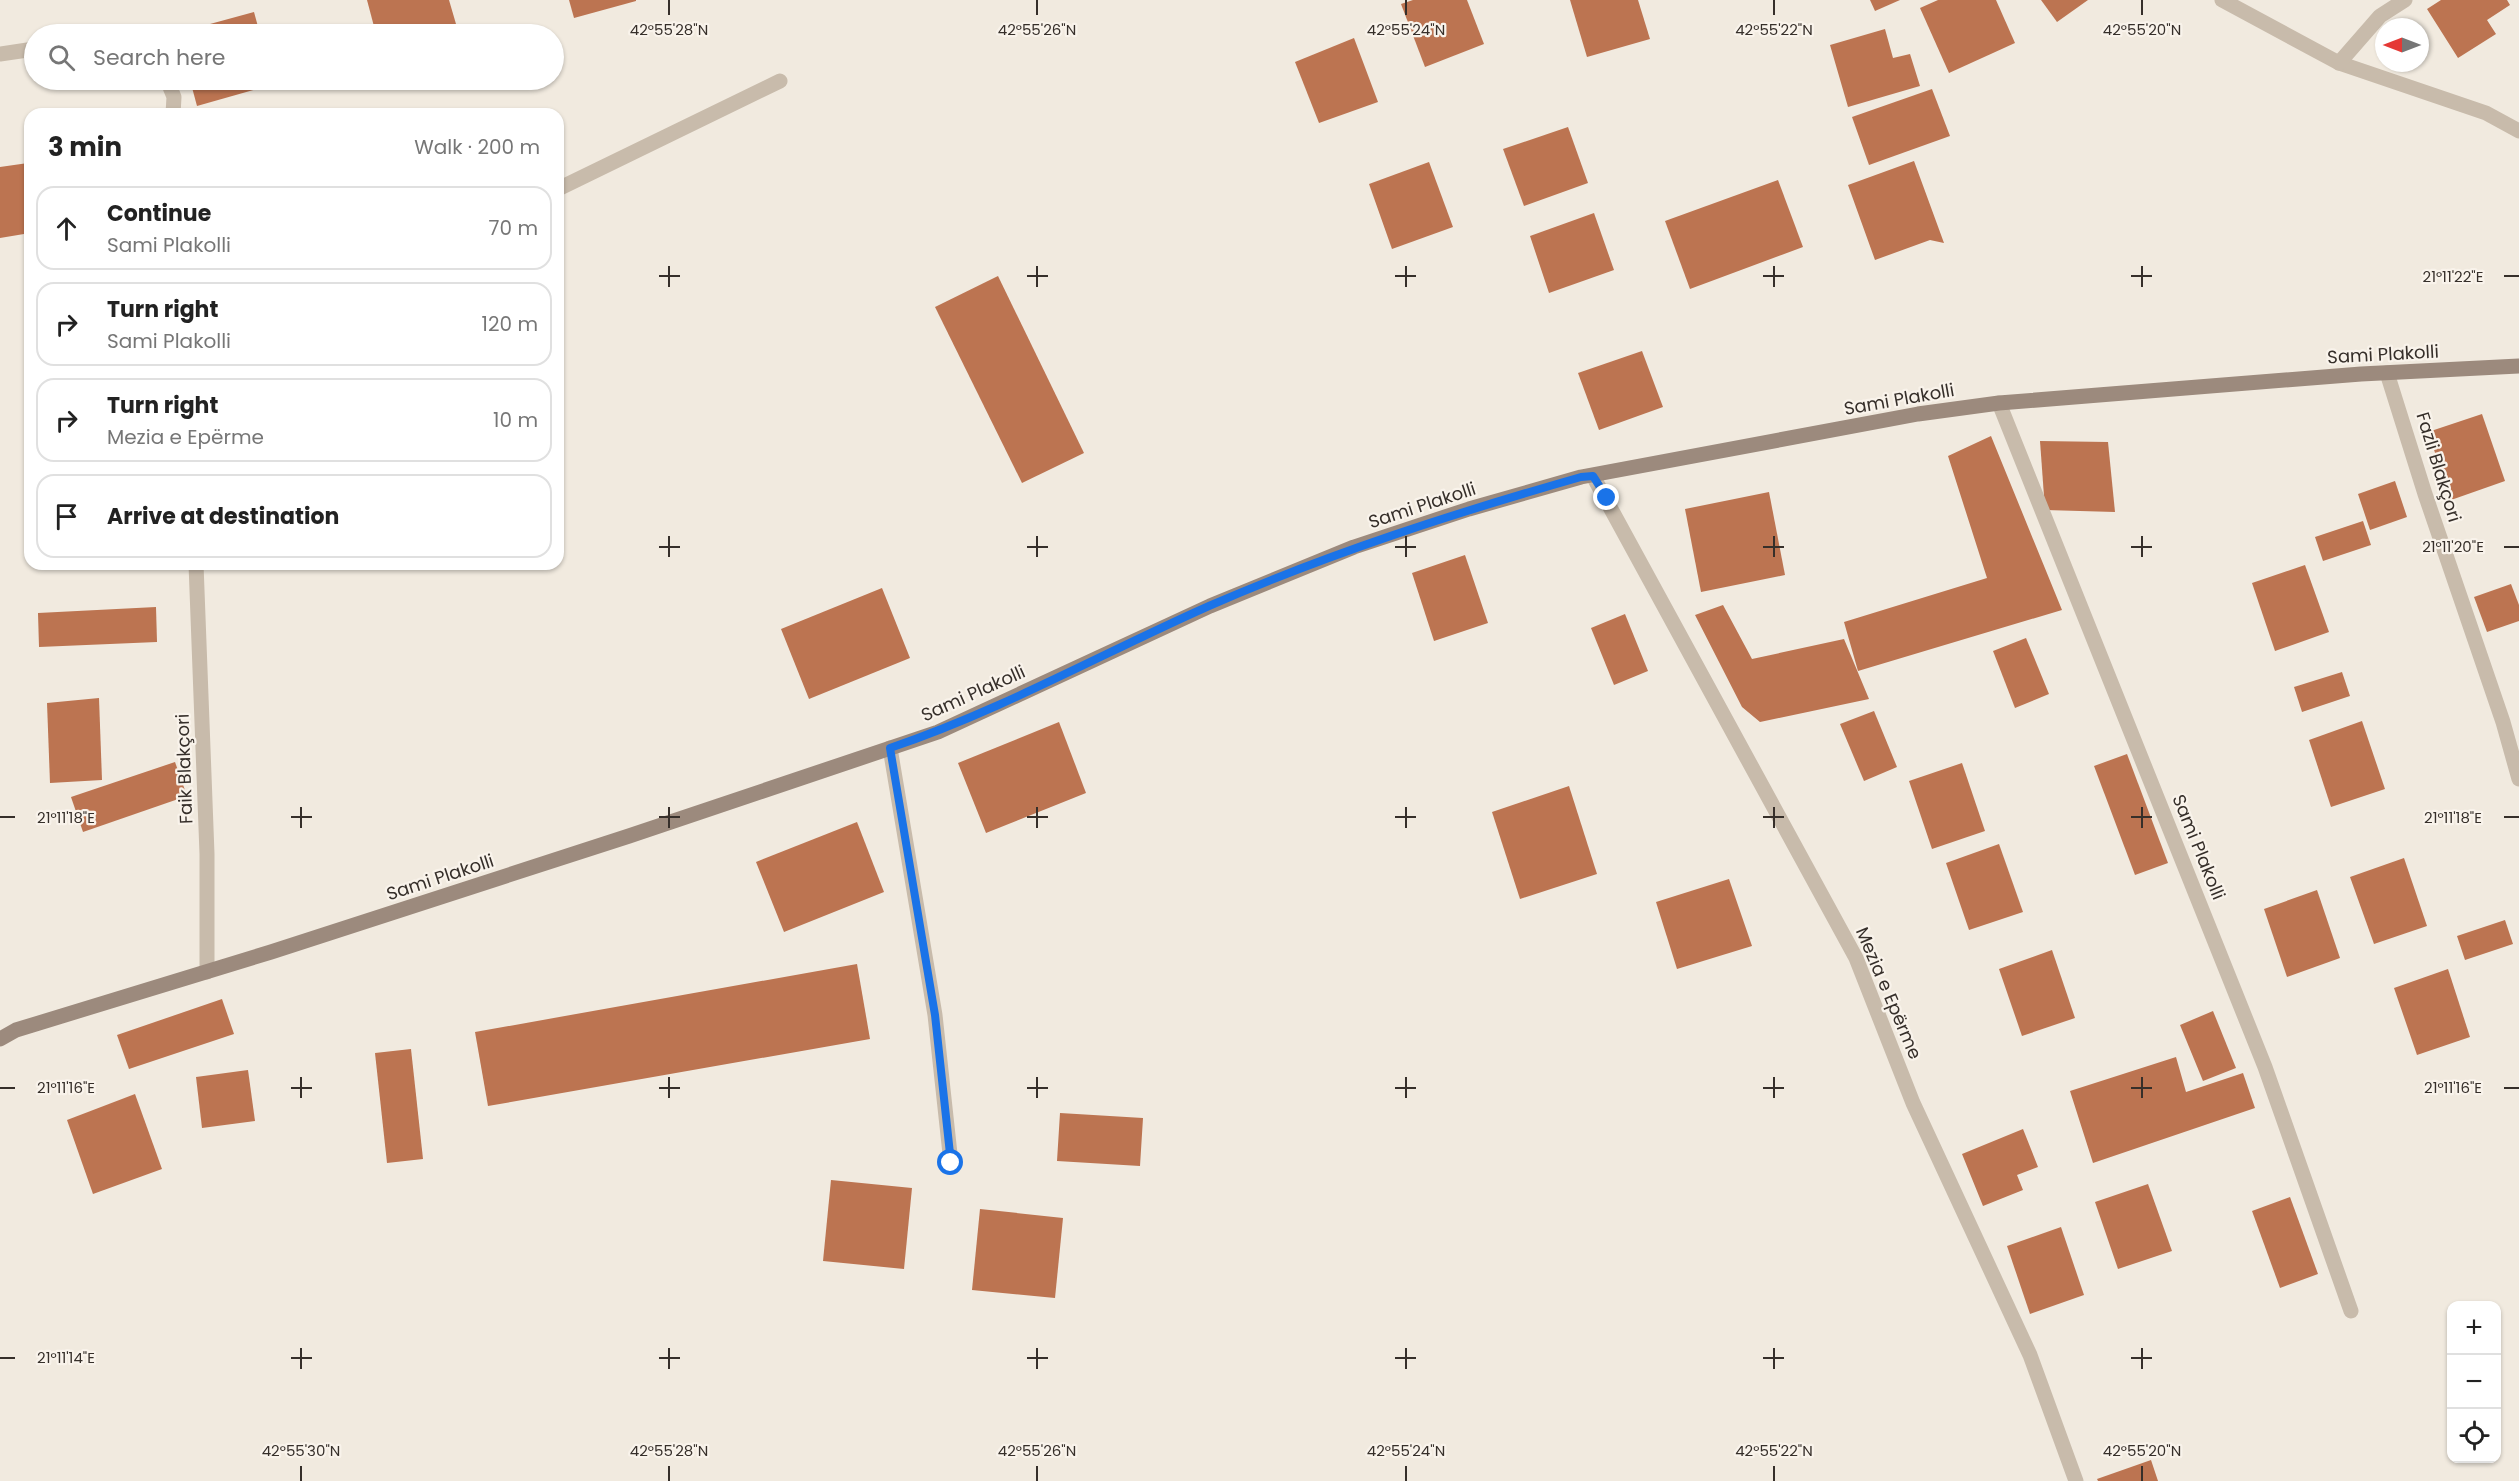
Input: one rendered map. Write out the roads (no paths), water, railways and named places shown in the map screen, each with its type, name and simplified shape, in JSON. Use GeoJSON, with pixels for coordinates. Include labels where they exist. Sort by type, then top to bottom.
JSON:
{"type":"FeatureCollection","features":[{"type":"Feature","properties":{"kind":"street"},"geometry":{"type":"LineString","coordinates":[[2222,0],[2338,63],[2486,113],[2519,131]]}},
{"type":"Feature","properties":{"kind":"street"},"geometry":{"type":"LineString","coordinates":[[2338,63],[2380,16],[2405,0]]}},
{"type":"Feature","properties":{"kind":"street"},"geometry":{"type":"LineString","coordinates":[[0,54],[24,50]]}},
{"type":"Feature","properties":{"kind":"street"},"geometry":{"type":"LineString","coordinates":[[564,186],[780,81]]}},
{"type":"Feature","properties":{"kind":"street"},"geometry":{"type":"LineString","coordinates":[[171,90],[174,97],[173,108]]}},
{"type":"Feature","properties":{"kind":"street","name":"Sami Plakolli"},"geometry":{"type":"LineString","coordinates":[[0,1039],[16,1030],[207,972],[629,836],[938,732],[1210,606],[1354,547],[1469,509],[1593,476],[1918,414],[1999,403],[2387,373],[2519,366]]}},
{"type":"Feature","properties":{"kind":"street","name":"Fazli Blakçori"},"geometry":{"type":"LineString","coordinates":[[2387,373],[2429,505],[2504,723],[2519,779]]}},
{"type":"Feature","properties":{"kind":"street","name":"Sami Plakolli"},"geometry":{"type":"LineString","coordinates":[[1999,403],[2265,1067],[2351,1311]]}},
{"type":"Feature","properties":{"kind":"street","name":"Mezia e Epërme"},"geometry":{"type":"LineString","coordinates":[[1593,476],[1618,518],[1856,958],[1913,1103],[2030,1355],[2076,1481]]}},
{"type":"Feature","properties":{"kind":"street","name":"Faik Blakçori"},"geometry":{"type":"LineString","coordinates":[[196,570],[207,854],[207,972]]}},
{"type":"Feature","properties":{"kind":"street"},"geometry":{"type":"LineString","coordinates":[[890,748],[935,1015],[951,1163]]}}]}
